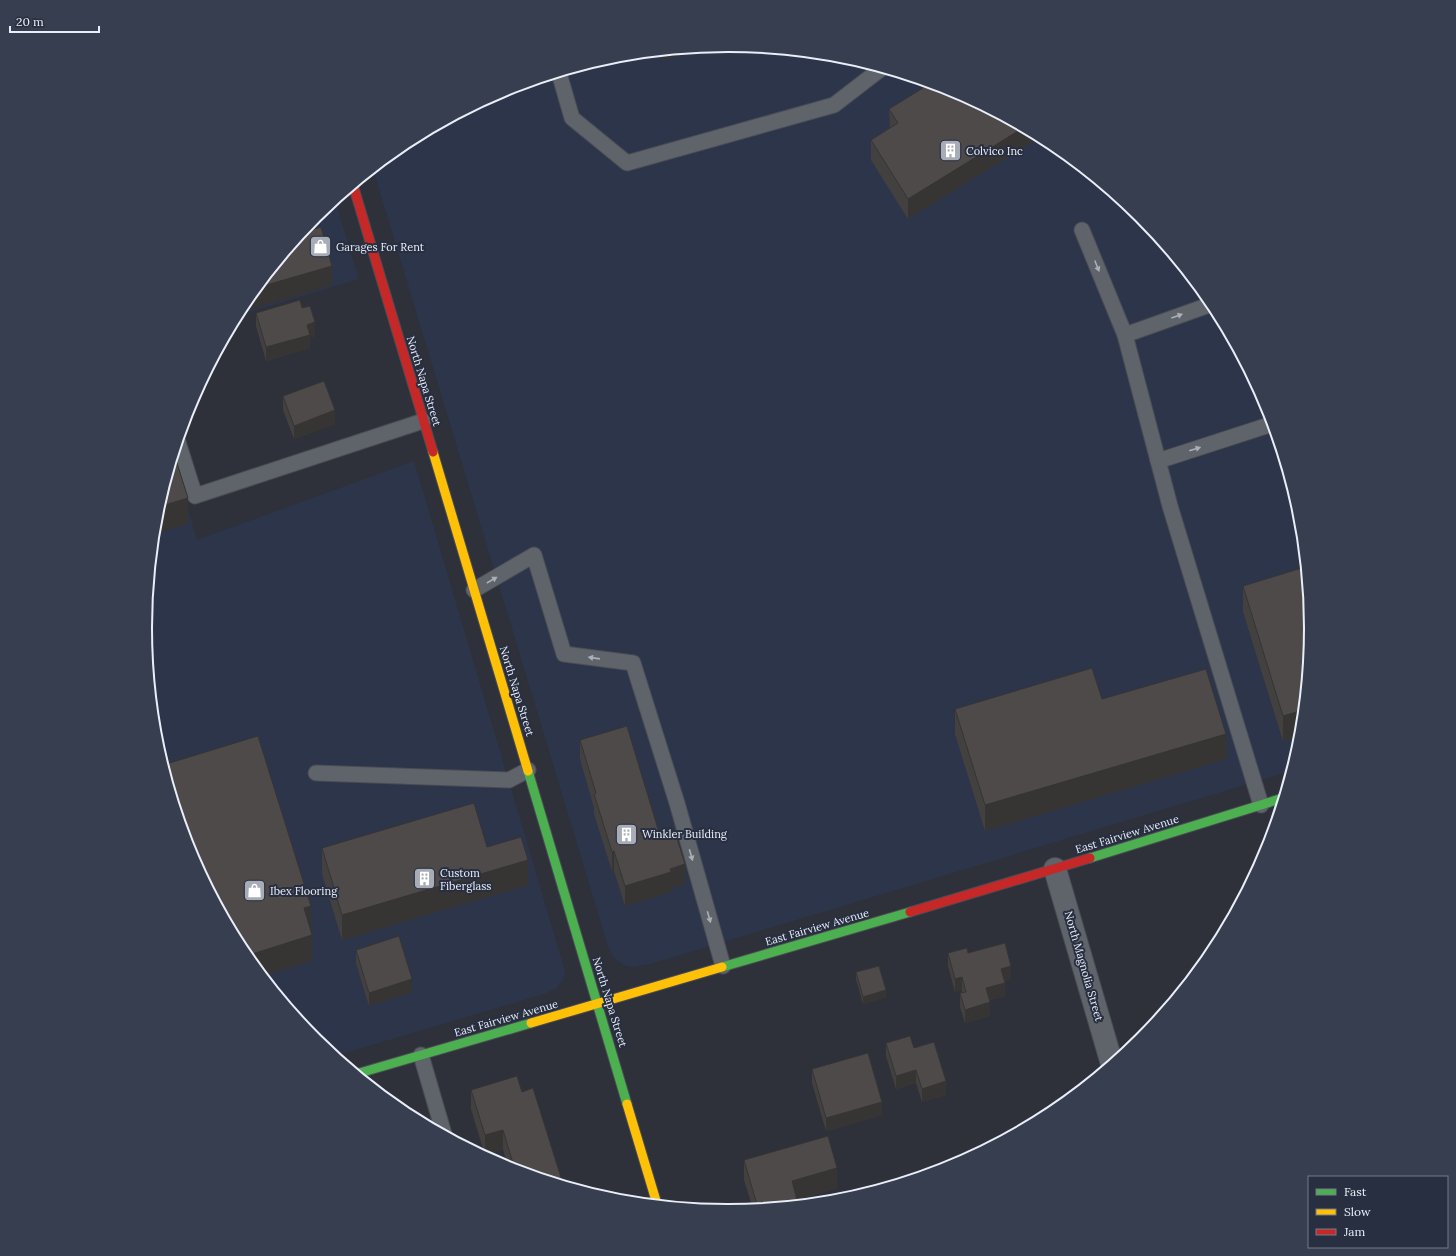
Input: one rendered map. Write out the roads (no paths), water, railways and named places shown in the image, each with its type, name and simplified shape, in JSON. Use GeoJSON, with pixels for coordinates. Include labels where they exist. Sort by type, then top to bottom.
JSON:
{"type":"FeatureCollection","features":[{"type":"Feature","properties":{"kind":"street","name":"North Napa Street"},"geometry":{"type":"LineString","coordinates":[[354,190],[656,1199]]}},
{"type":"Feature","properties":{"kind":"street","name":"East Fairview Avenue"},"geometry":{"type":"LineString","coordinates":[[362,1072],[1055,869],[1277,800]]}},
{"type":"Feature","properties":{"kind":"street","name":"North Magnolia Street"},"geometry":{"type":"LineString","coordinates":[[1055,869],[1110,1059]]}},
{"type":"Feature","properties":{"kind":"lane"},"geometry":{"type":"LineString","coordinates":[[560,78],[572,118],[627,163],[834,105],[877,72]]}},
{"type":"Feature","properties":{"kind":"lane"},"geometry":{"type":"LineString","coordinates":[[1082,230],[1125,335],[1172,513],[1261,805]]}},
{"type":"Feature","properties":{"kind":"lane"},"geometry":{"type":"LineString","coordinates":[[1125,335],[1206,306]]}},
{"type":"Feature","properties":{"kind":"lane"},"geometry":{"type":"LineString","coordinates":[[181,451],[195,496],[423,421]]}},
{"type":"Feature","properties":{"kind":"lane"},"geometry":{"type":"LineString","coordinates":[[1158,461],[1267,426]]}},
{"type":"Feature","properties":{"kind":"lane"},"geometry":{"type":"LineString","coordinates":[[474,590],[534,555],[564,654],[633,663],[677,804],[723,966]]}},
{"type":"Feature","properties":{"kind":"lane"},"geometry":{"type":"LineString","coordinates":[[316,773],[509,780],[528,770]]}},
{"type":"Feature","properties":{"kind":"lane"},"geometry":{"type":"LineString","coordinates":[[422,1055],[442,1128]]}},
{"type":"Feature","properties":{"kind":"place","name":"Colvico Inc"},"geometry":{"type":"Point","coordinates":[951,151]}},
{"type":"Feature","properties":{"kind":"place","name":"Garages For Rent"},"geometry":{"type":"Point","coordinates":[320,247]}},
{"type":"Feature","properties":{"kind":"place","name":"Winkler Building"},"geometry":{"type":"Point","coordinates":[627,834]}},
{"type":"Feature","properties":{"kind":"place","name":"Custom Fiberglass"},"geometry":{"type":"Point","coordinates":[425,879]}},
{"type":"Feature","properties":{"kind":"place","name":"Ibex Flooring"},"geometry":{"type":"Point","coordinates":[255,891]}}]}
